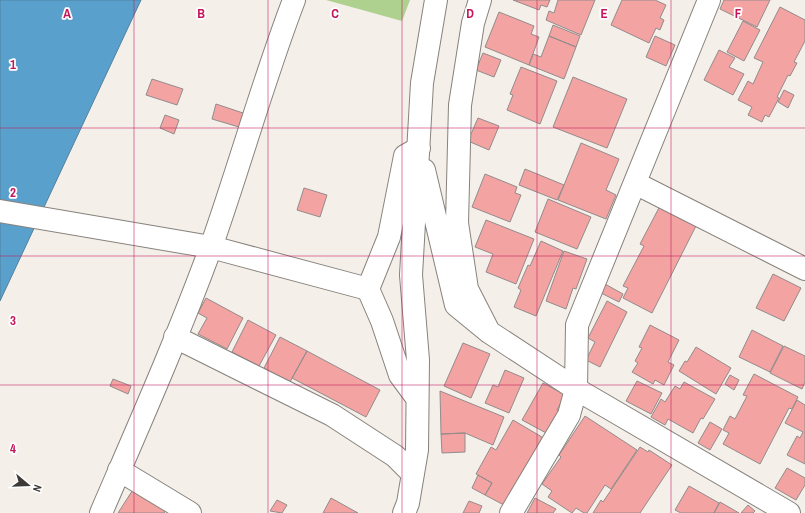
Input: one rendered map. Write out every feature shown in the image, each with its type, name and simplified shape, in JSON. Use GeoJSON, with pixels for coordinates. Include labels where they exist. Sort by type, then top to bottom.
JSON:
{"type":"FeatureCollection","features":[{"type":"Feature","properties":{"kind":"street"},"geometry":{"type":"LineString","coordinates":[[101,513],[211,247],[277,44],[294,0]]}},
{"type":"Feature","properties":{"kind":"street"},"geometry":{"type":"LineString","coordinates":[[412,510],[413,474],[417,450],[418,360],[411,275],[422,83],[436,0]]}},
{"type":"Feature","properties":{"kind":"street"},"geometry":{"type":"LineString","coordinates":[[480,0],[474,23],[460,105],[458,223],[467,289],[489,332]]}},
{"type":"Feature","properties":{"kind":"street"},"geometry":{"type":"LineString","coordinates":[[511,513],[569,415],[576,389],[577,325],[709,0]]}},
{"type":"Feature","properties":{"kind":"street"},"geometry":{"type":"LineString","coordinates":[[417,398],[400,375],[382,320],[368,289],[389,237],[405,156],[419,148]]}},
{"type":"Feature","properties":{"kind":"street"},"geometry":{"type":"LineString","coordinates":[[419,148],[456,304],[489,332],[576,389],[789,513]]}},
{"type":"Feature","properties":{"kind":"street"},"geometry":{"type":"LineString","coordinates":[[635,183],[805,269]]}},
{"type":"Feature","properties":{"kind":"street"},"geometry":{"type":"LineString","coordinates":[[0,211],[211,247],[368,289]]}},
{"type":"Feature","properties":{"kind":"street"},"geometry":{"type":"LineString","coordinates":[[175,337],[332,415],[395,456],[413,474]]}},
{"type":"Feature","properties":{"kind":"street"},"geometry":{"type":"LineString","coordinates":[[119,470],[190,513]]}},
{"type":"Feature","properties":{"kind":"green space"},"geometry":{"type":"Polygon","coordinates":[[[326,0],[410,0],[402,21],[326,0]]]}},
{"type":"Feature","properties":{"kind":"water"},"geometry":{"type":"Polygon","coordinates":[[[0,0],[141,0],[0,301],[0,0]]]}},
{"type":"Feature","properties":{"kind":"building"},"geometry":{"type":"Polygon","coordinates":[[[513,0],[550,0],[547,7],[541,5],[539,10],[513,0]]]}},
{"type":"Feature","properties":{"kind":"building"},"geometry":{"type":"Polygon","coordinates":[[[558,0],[595,0],[581,35],[546,20],[549,11],[554,13],[558,0]]]}},
{"type":"Feature","properties":{"kind":"building"},"geometry":{"type":"Polygon","coordinates":[[[622,0],[655,0],[666,5],[660,18],[664,20],[660,30],[656,28],[649,43],[611,25],[622,0]]]}},
{"type":"Feature","properties":{"kind":"building"},"geometry":{"type":"Polygon","coordinates":[[[724,0],[770,0],[757,27],[720,9],[724,0]]]}},
{"type":"Feature","properties":{"kind":"building"},"geometry":{"type":"Polygon","coordinates":[[[780,7],[805,20],[805,41],[794,62],[797,63],[790,76],[788,75],[777,97],[779,98],[769,117],[765,115],[762,122],[748,115],[752,107],[738,100],[748,81],[753,84],[763,62],[754,58],[780,7]]]}},
{"type":"Feature","properties":{"kind":"building"},"geometry":{"type":"Polygon","coordinates":[[[499,12],[534,26],[531,34],[539,37],[529,65],[485,47],[499,12]]]}},
{"type":"Feature","properties":{"kind":"building"},"geometry":{"type":"Polygon","coordinates":[[[743,21],[760,30],[744,61],[727,52],[743,21]]]}},
{"type":"Feature","properties":{"kind":"building"},"geometry":{"type":"Polygon","coordinates":[[[553,25],[580,36],[576,47],[549,36],[553,25]]]}},
{"type":"Feature","properties":{"kind":"building"},"geometry":{"type":"Polygon","coordinates":[[[549,36],[576,47],[564,79],[529,65],[533,54],[541,57],[549,36]]]}},
{"type":"Feature","properties":{"kind":"building"},"geometry":{"type":"Polygon","coordinates":[[[655,36],[675,45],[666,66],[646,57],[655,36]]]}},
{"type":"Feature","properties":{"kind":"building"},"geometry":{"type":"Polygon","coordinates":[[[719,50],[735,58],[729,67],[744,74],[733,95],[704,80],[719,50]]]}},
{"type":"Feature","properties":{"kind":"building"},"geometry":{"type":"Polygon","coordinates":[[[483,53],[501,60],[494,77],[476,70],[483,53]]]}},
{"type":"Feature","properties":{"kind":"building"},"geometry":{"type":"Polygon","coordinates":[[[521,67],[557,81],[540,124],[507,110],[513,95],[510,94],[521,67]]]}},
{"type":"Feature","properties":{"kind":"building"},"geometry":{"type":"Polygon","coordinates":[[[573,77],[627,99],[607,148],[553,127],[573,77]]]}},
{"type":"Feature","properties":{"kind":"building"},"geometry":{"type":"Polygon","coordinates":[[[152,79],[183,89],[177,105],[146,95],[152,79]]]}},
{"type":"Feature","properties":{"kind":"building"},"geometry":{"type":"Polygon","coordinates":[[[784,90],[794,95],[788,108],[778,102],[784,90]]]}},
{"type":"Feature","properties":{"kind":"building"},"geometry":{"type":"Polygon","coordinates":[[[216,104],[243,113],[239,127],[212,119],[216,104]]]}},
{"type":"Feature","properties":{"kind":"building"},"geometry":{"type":"Polygon","coordinates":[[[165,115],[179,120],[174,134],[160,128],[165,115]]]}},
{"type":"Feature","properties":{"kind":"building"},"geometry":{"type":"Polygon","coordinates":[[[478,118],[499,126],[489,150],[468,141],[478,118]]]}},
{"type":"Feature","properties":{"kind":"building"},"geometry":{"type":"Polygon","coordinates":[[[581,143],[619,159],[606,190],[616,195],[606,219],[558,200],[581,143]]]}},
{"type":"Feature","properties":{"kind":"building"},"geometry":{"type":"Polygon","coordinates":[[[525,169],[564,185],[557,200],[519,185],[525,169]]]}},
{"type":"Feature","properties":{"kind":"building"},"geometry":{"type":"Polygon","coordinates":[[[485,174],[517,187],[515,193],[521,195],[510,222],[472,207],[485,174]]]}},
{"type":"Feature","properties":{"kind":"building"},"geometry":{"type":"Polygon","coordinates":[[[304,188],[327,195],[320,217],[297,210],[304,188]]]}},
{"type":"Feature","properties":{"kind":"building"},"geometry":{"type":"Polygon","coordinates":[[[548,199],[591,217],[577,249],[535,232],[548,199]]]}},
{"type":"Feature","properties":{"kind":"building"},"geometry":{"type":"Polygon","coordinates":[[[661,204],[698,222],[652,313],[623,298],[628,288],[623,286],[644,246],[640,244],[661,204]]]}},
{"type":"Feature","properties":{"kind":"building"},"geometry":{"type":"Polygon","coordinates":[[[486,220],[534,239],[516,284],[486,272],[493,254],[475,247],[486,220]]]}},
{"type":"Feature","properties":{"kind":"building"},"geometry":{"type":"Polygon","coordinates":[[[541,241],[563,251],[536,316],[514,307],[521,290],[518,288],[541,241]]]}},
{"type":"Feature","properties":{"kind":"building"},"geometry":{"type":"Polygon","coordinates":[[[564,251],[587,259],[576,289],[573,288],[566,309],[546,301],[564,251]]]}},
{"type":"Feature","properties":{"kind":"building"},"geometry":{"type":"Polygon","coordinates":[[[773,274],[801,288],[784,321],[756,308],[773,274]]]}},
{"type":"Feature","properties":{"kind":"building"},"geometry":{"type":"Polygon","coordinates":[[[605,284],[623,294],[619,302],[601,293],[605,284]]]}},
{"type":"Feature","properties":{"kind":"building"},"geometry":{"type":"Polygon","coordinates":[[[206,298],[243,318],[227,349],[198,334],[207,318],[198,313],[206,298]]]}},
{"type":"Feature","properties":{"kind":"building"},"geometry":{"type":"Polygon","coordinates":[[[607,301],[627,312],[600,367],[586,360],[595,342],[588,338],[607,301]]]}},
{"type":"Feature","properties":{"kind":"building"},"geometry":{"type":"Polygon","coordinates":[[[248,320],[276,335],[259,366],[232,352],[248,320]]]}},
{"type":"Feature","properties":{"kind":"building"},"geometry":{"type":"Polygon","coordinates":[[[650,325],[679,340],[668,362],[674,365],[664,385],[655,380],[653,384],[632,372],[638,363],[635,361],[642,348],[639,347],[650,325]]]}},
{"type":"Feature","properties":{"kind":"building"},"geometry":{"type":"Polygon","coordinates":[[[752,330],[783,346],[770,372],[739,357],[752,330]]]}},
{"type":"Feature","properties":{"kind":"building"},"geometry":{"type":"Polygon","coordinates":[[[280,337],[307,351],[290,382],[264,368],[280,337]]]}},
{"type":"Feature","properties":{"kind":"building"},"geometry":{"type":"Polygon","coordinates":[[[463,343],[490,354],[471,398],[444,386],[463,343]]]}},
{"type":"Feature","properties":{"kind":"building"},"geometry":{"type":"Polygon","coordinates":[[[784,346],[805,356],[805,382],[802,389],[770,373],[784,346]]]}},
{"type":"Feature","properties":{"kind":"building"},"geometry":{"type":"Polygon","coordinates":[[[696,347],[731,368],[716,394],[679,371],[685,361],[687,362],[696,347]]]}},
{"type":"Feature","properties":{"kind":"building"},"geometry":{"type":"Polygon","coordinates":[[[307,351],[380,390],[366,417],[292,378],[307,351]]]}},
{"type":"Feature","properties":{"kind":"building"},"geometry":{"type":"Polygon","coordinates":[[[505,370],[524,378],[509,413],[485,403],[493,385],[498,387],[505,370]]]}},
{"type":"Feature","properties":{"kind":"building"},"geometry":{"type":"Polygon","coordinates":[[[754,374],[798,397],[792,409],[789,408],[760,464],[723,444],[729,433],[723,430],[730,416],[735,419],[747,396],[743,395],[754,374]]]}},
{"type":"Feature","properties":{"kind":"building"},"geometry":{"type":"Polygon","coordinates":[[[730,375],[739,380],[734,390],[725,384],[730,375]]]}},
{"type":"Feature","properties":{"kind":"building"},"geometry":{"type":"Polygon","coordinates":[[[113,379],[131,386],[128,394],[110,386],[113,379]]]}},
{"type":"Feature","properties":{"kind":"building"},"geometry":{"type":"Polygon","coordinates":[[[637,381],[662,393],[651,414],[626,401],[637,381]]]}},
{"type":"Feature","properties":{"kind":"building"},"geometry":{"type":"Polygon","coordinates":[[[684,382],[715,399],[703,419],[701,418],[693,433],[668,419],[665,425],[651,417],[661,399],[665,402],[675,386],[680,389],[684,382]]]}},
{"type":"Feature","properties":{"kind":"building"},"geometry":{"type":"Polygon","coordinates":[[[543,383],[565,395],[557,410],[562,413],[550,435],[522,420],[543,383]]]}},
{"type":"Feature","properties":{"kind":"building"},"geometry":{"type":"Polygon","coordinates":[[[440,391],[504,417],[493,445],[465,433],[441,434],[440,391]]]}},
{"type":"Feature","properties":{"kind":"building"},"geometry":{"type":"Polygon","coordinates":[[[797,400],[805,405],[805,464],[787,455],[797,436],[800,438],[803,432],[785,423],[797,400]]]}},
{"type":"Feature","properties":{"kind":"building"},"geometry":{"type":"Polygon","coordinates":[[[585,416],[637,450],[611,489],[605,485],[587,513],[584,513],[576,508],[572,513],[548,497],[552,491],[542,484],[561,457],[559,455],[585,416]]]}},
{"type":"Feature","properties":{"kind":"building"},"geometry":{"type":"Polygon","coordinates":[[[513,420],[547,440],[512,503],[502,504],[485,495],[492,483],[476,474],[491,447],[496,450],[513,420]]]}},
{"type":"Feature","properties":{"kind":"building"},"geometry":{"type":"Polygon","coordinates":[[[710,422],[722,429],[710,450],[698,443],[710,422]]]}},
{"type":"Feature","properties":{"kind":"building"},"geometry":{"type":"Polygon","coordinates":[[[465,433],[465,452],[442,453],[441,434],[465,433]]]}},
{"type":"Feature","properties":{"kind":"building"},"geometry":{"type":"Polygon","coordinates":[[[640,447],[648,452],[649,450],[672,465],[640,513],[593,513],[601,500],[603,502],[640,447]]]}},
{"type":"Feature","properties":{"kind":"building"},"geometry":{"type":"Polygon","coordinates":[[[787,468],[805,478],[805,485],[796,500],[775,488],[787,468]]]}},
{"type":"Feature","properties":{"kind":"building"},"geometry":{"type":"Polygon","coordinates":[[[478,475],[492,483],[485,495],[472,488],[478,475]]]}},
{"type":"Feature","properties":{"kind":"building"},"geometry":{"type":"Polygon","coordinates":[[[689,486],[719,503],[714,513],[681,513],[675,510],[689,486]]]}},
{"type":"Feature","properties":{"kind":"building"},"geometry":{"type":"Polygon","coordinates":[[[134,488],[167,508],[164,513],[118,513],[134,488]]]}},
{"type":"Feature","properties":{"kind":"building"},"geometry":{"type":"Polygon","coordinates":[[[331,498],[358,513],[323,513],[331,498]]]}},
{"type":"Feature","properties":{"kind":"building"},"geometry":{"type":"Polygon","coordinates":[[[535,498],[556,509],[553,513],[527,513],[535,498]]]}},
{"type":"Feature","properties":{"kind":"building"},"geometry":{"type":"Polygon","coordinates":[[[277,500],[287,505],[282,513],[270,511],[277,500]]]}},
{"type":"Feature","properties":{"kind":"building"},"geometry":{"type":"Polygon","coordinates":[[[469,501],[482,506],[479,513],[463,513],[469,501]]]}},
{"type":"Feature","properties":{"kind":"building"},"geometry":{"type":"Polygon","coordinates":[[[720,502],[739,513],[714,513],[720,502]]]}},
{"type":"Feature","properties":{"kind":"building"},"geometry":{"type":"Polygon","coordinates":[[[748,505],[755,511],[753,513],[741,513],[748,505]]]}}]}
